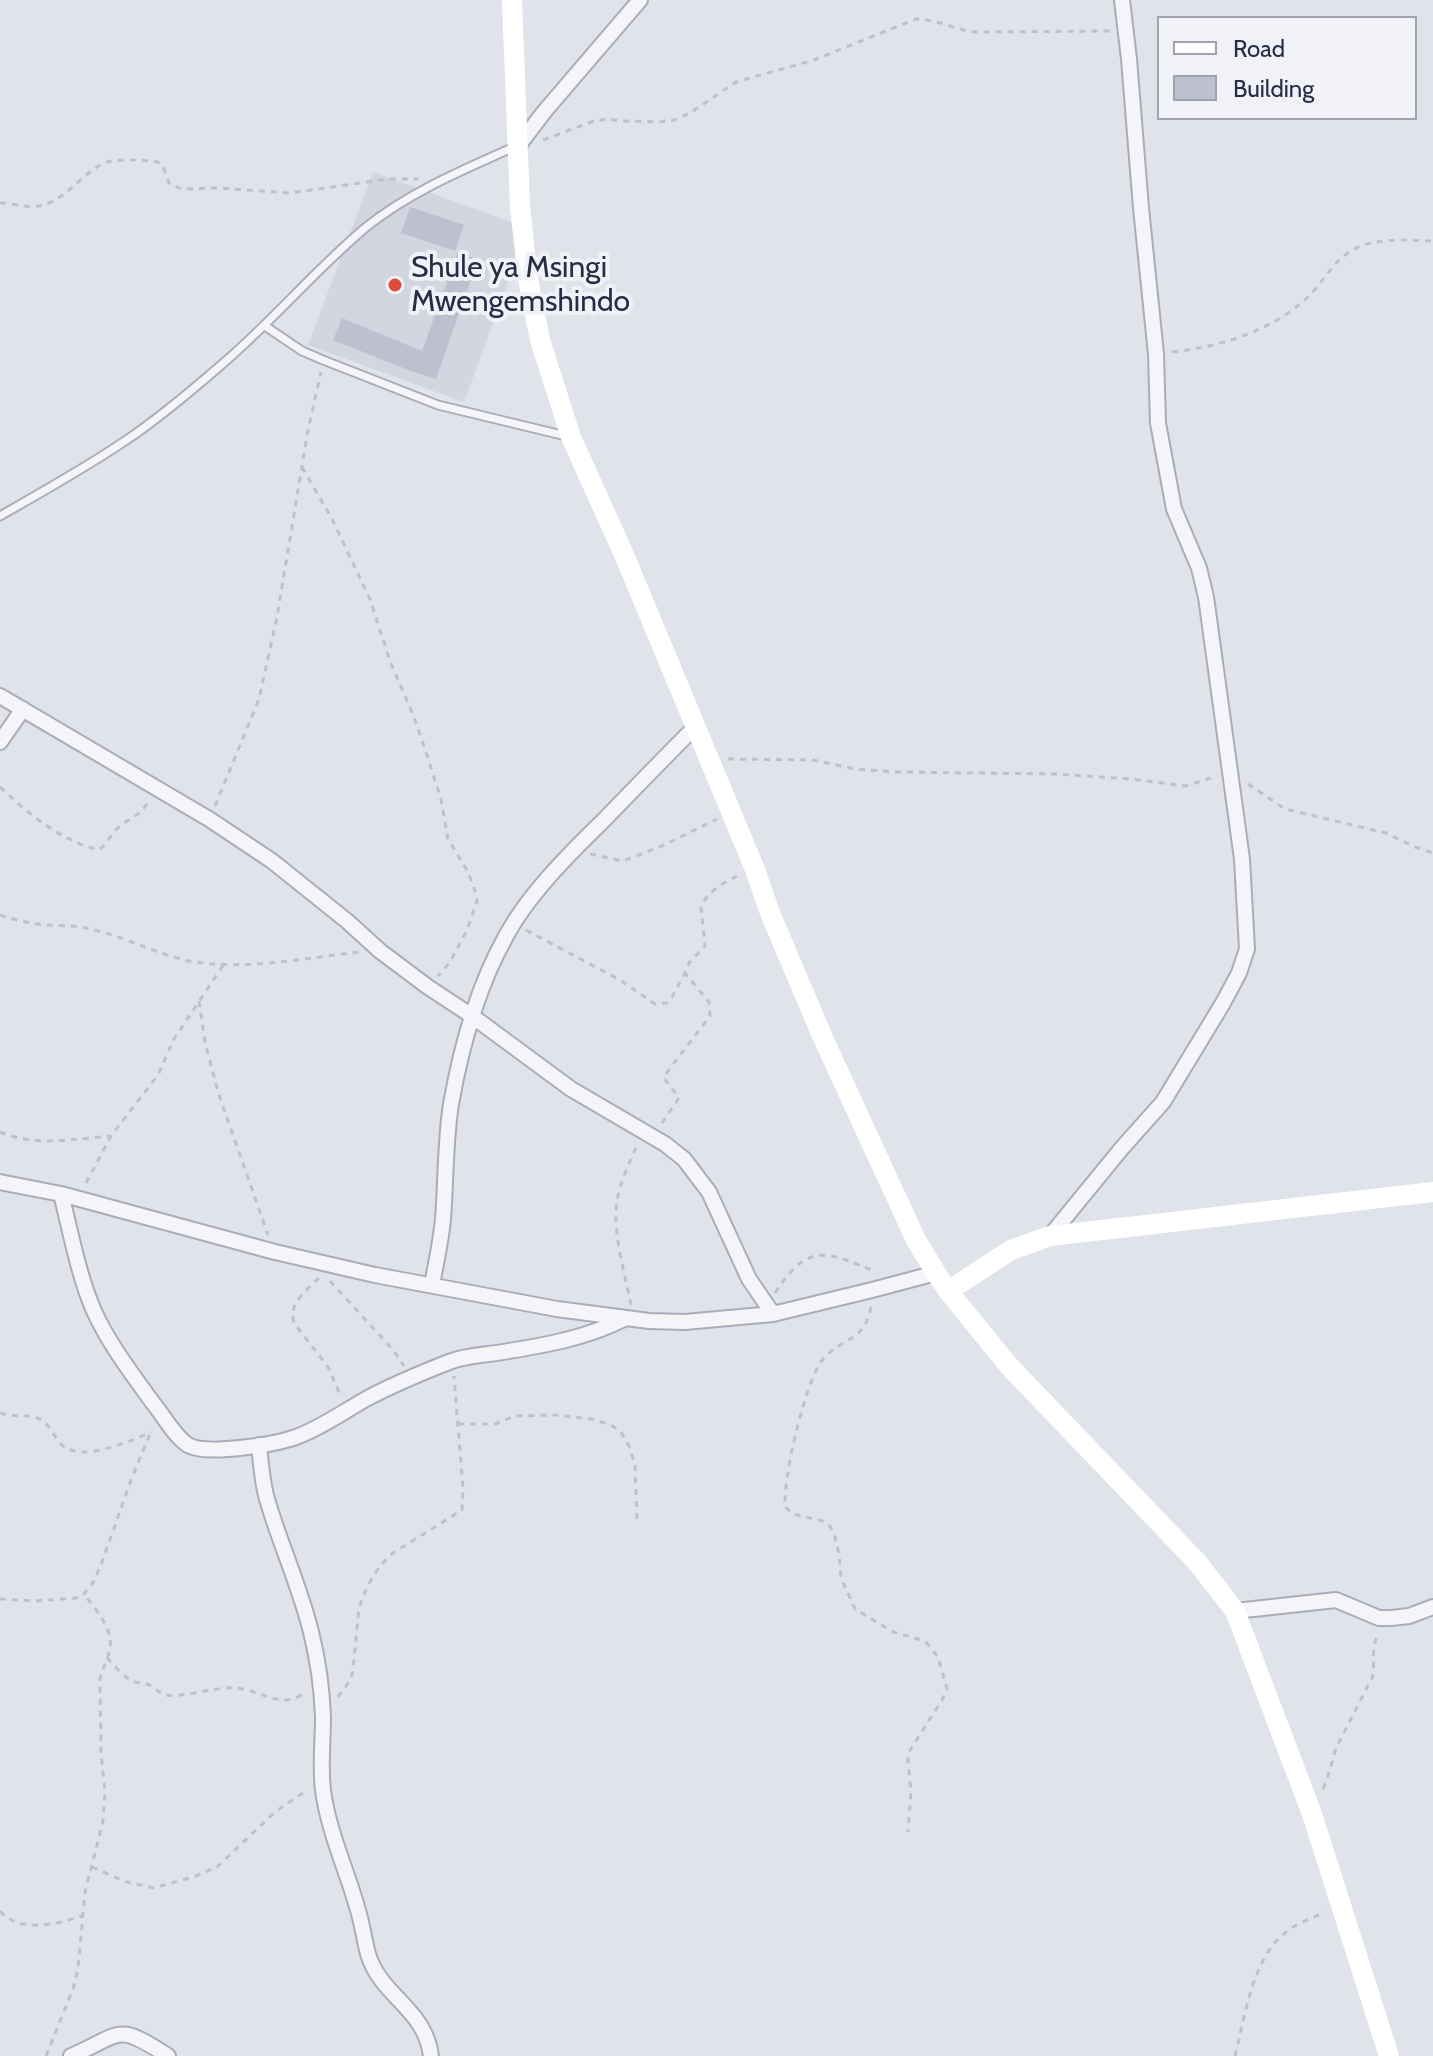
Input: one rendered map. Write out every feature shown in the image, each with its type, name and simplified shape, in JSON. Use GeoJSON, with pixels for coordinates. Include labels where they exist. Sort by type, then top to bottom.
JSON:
{"type":"FeatureCollection","features":[{"type":"Feature","properties":{"kind":"street"},"geometry":{"type":"LineString","coordinates":[[512,0],[520,207],[528,279],[540,340],[571,437],[625,557],[823,1038],[916,1240],[948,1291],[1009,1366],[1197,1562],[1235,1611],[1312,1814],[1389,2056]]}},
{"type":"Feature","properties":{"kind":"street"},"geometry":{"type":"LineString","coordinates":[[518,149],[544,112],[640,0]]}},
{"type":"Feature","properties":{"kind":"street"},"geometry":{"type":"LineString","coordinates":[[1050,1236],[1163,1102],[1239,973],[1247,949],[1242,859],[1203,582],[1174,509],[1158,423],[1156,354],[1122,0]]}},
{"type":"Feature","properties":{"kind":"street"},"geometry":{"type":"LineString","coordinates":[[0,696],[209,819],[282,869],[428,987],[571,1089],[648,1133],[684,1159],[709,1192],[740,1261],[770,1309]]}},
{"type":"Feature","properties":{"kind":"street"},"geometry":{"type":"LineString","coordinates":[[0,742],[23,709]]}},
{"type":"Feature","properties":{"kind":"street"},"geometry":{"type":"LineString","coordinates":[[432,1285],[443,1220],[451,1105],[472,1016],[486,976],[514,923],[571,852],[695,727]]}},
{"type":"Feature","properties":{"kind":"street"},"geometry":{"type":"LineString","coordinates":[[0,1182],[79,1198],[275,1252],[375,1275],[543,1307],[630,1319],[685,1322],[872,1290],[936,1273]]}},
{"type":"Feature","properties":{"kind":"street"},"geometry":{"type":"LineString","coordinates":[[948,1291],[1011,1250],[1050,1236],[1433,1192]]}},
{"type":"Feature","properties":{"kind":"street"},"geometry":{"type":"LineString","coordinates":[[61,1194],[76,1256],[93,1307],[113,1345],[178,1435],[195,1448],[223,1449],[296,1437],[329,1422],[368,1398],[453,1360],[585,1336],[630,1319]]}},
{"type":"Feature","properties":{"kind":"street"},"geometry":{"type":"LineString","coordinates":[[259,1445],[266,1497],[310,1630],[323,1716],[323,1791],[329,1817],[374,1969],[423,2027],[431,2056]]}},
{"type":"Feature","properties":{"kind":"street"},"geometry":{"type":"LineString","coordinates":[[1235,1611],[1336,1600],[1379,1618],[1391,1618],[1409,1616],[1433,1607]]}},
{"type":"Feature","properties":{"kind":"street"},"geometry":{"type":"LineString","coordinates":[[71,2056],[119,2033],[140,2038],[168,2056]]}},
{"type":"Feature","properties":{"kind":"lane"},"geometry":{"type":"LineString","coordinates":[[0,516],[127,440],[175,404],[265,326],[367,227],[437,182],[518,149]]}},
{"type":"Feature","properties":{"kind":"lane"},"geometry":{"type":"LineString","coordinates":[[265,326],[302,351],[438,405],[571,437]]}},
{"type":"Feature","properties":{"kind":"path"},"geometry":{"type":"LineString","coordinates":[[518,149],[594,121],[674,120],[736,82],[814,60],[916,19],[929,19],[961,31],[975,32],[1125,31]]}},
{"type":"Feature","properties":{"kind":"path"},"geometry":{"type":"LineString","coordinates":[[0,203],[38,206],[48,203],[100,165],[113,161],[158,162],[163,166],[169,183],[181,189],[290,193],[388,179],[437,182]]}},
{"type":"Feature","properties":{"kind":"path"},"geometry":{"type":"LineString","coordinates":[[1156,354],[1236,340],[1278,319],[1308,297],[1340,259],[1362,246],[1401,240],[1433,241]]}},
{"type":"Feature","properties":{"kind":"path"},"geometry":{"type":"LineString","coordinates":[[209,819],[259,699],[277,617],[323,360]]}},
{"type":"Feature","properties":{"kind":"path"},"geometry":{"type":"LineString","coordinates":[[302,467],[332,519],[370,599],[390,661],[421,737],[441,799],[448,839],[468,872],[475,891],[477,901],[474,912],[459,947],[428,987]]}},
{"type":"Feature","properties":{"kind":"path"},"geometry":{"type":"LineString","coordinates":[[708,759],[813,760],[855,769],[897,772],[1057,774],[1186,786],[1231,772],[1285,809],[1386,833],[1433,853]]}},
{"type":"Feature","properties":{"kind":"path"},"geometry":{"type":"LineString","coordinates":[[0,787],[39,822],[99,850],[108,843],[115,830],[145,809],[155,788]]}},
{"type":"Feature","properties":{"kind":"path"},"geometry":{"type":"LineString","coordinates":[[571,852],[623,861],[662,846],[731,812]]}},
{"type":"Feature","properties":{"kind":"path"},"geometry":{"type":"LineString","coordinates":[[514,923],[620,980],[655,1004],[667,1003],[689,963],[705,946],[701,916],[703,901],[721,885],[754,867]]}},
{"type":"Feature","properties":{"kind":"path"},"geometry":{"type":"LineString","coordinates":[[0,915],[44,925],[88,928],[190,961],[269,963],[380,951]]}},
{"type":"Feature","properties":{"kind":"path"},"geometry":{"type":"LineString","coordinates":[[79,1198],[111,1136],[158,1075],[174,1039],[224,964]]}},
{"type":"Feature","properties":{"kind":"path"},"geometry":{"type":"LineString","coordinates":[[630,1319],[617,1231],[616,1209],[623,1178],[648,1133],[679,1098],[664,1078],[665,1075],[710,1016],[709,1002],[685,973]]}},
{"type":"Feature","properties":{"kind":"path"},"geometry":{"type":"LineString","coordinates":[[199,1001],[205,1042],[218,1092],[275,1252]]}},
{"type":"Feature","properties":{"kind":"path"},"geometry":{"type":"LineString","coordinates":[[0,1132],[32,1141],[111,1136]]}},
{"type":"Feature","properties":{"kind":"path"},"geometry":{"type":"LineString","coordinates":[[770,1309],[789,1274],[804,1259],[813,1255],[832,1255],[901,1283]]}},
{"type":"Feature","properties":{"kind":"path"},"geometry":{"type":"LineString","coordinates":[[345,1412],[328,1367],[294,1323],[292,1316],[294,1304],[324,1274],[394,1351],[413,1378]]}},
{"type":"Feature","properties":{"kind":"path"},"geometry":{"type":"LineString","coordinates":[[872,1290],[867,1324],[824,1358],[815,1373],[791,1455],[785,1507],[793,1514],[823,1521],[830,1526],[839,1554],[841,1578],[855,1609],[893,1632],[925,1641],[938,1657],[947,1689],[909,1752],[911,1791],[908,1832]]}},
{"type":"Feature","properties":{"kind":"path"},"geometry":{"type":"LineString","coordinates":[[323,1716],[351,1679],[359,1608],[377,1571],[393,1553],[462,1510],[453,1360]]}},
{"type":"Feature","properties":{"kind":"path"},"geometry":{"type":"LineString","coordinates":[[0,1599],[47,1600],[76,1598],[84,1594],[98,1572],[160,1411]]}},
{"type":"Feature","properties":{"kind":"path"},"geometry":{"type":"LineString","coordinates":[[0,1413],[38,1418],[45,1422],[61,1444],[85,1451],[104,1450],[151,1432]]}},
{"type":"Feature","properties":{"kind":"path"},"geometry":{"type":"LineString","coordinates":[[458,1424],[495,1424],[515,1416],[555,1415],[611,1425],[621,1432],[635,1465],[637,1521]]}},
{"type":"Feature","properties":{"kind":"path"},"geometry":{"type":"LineString","coordinates":[[46,2056],[73,1989],[82,1937],[85,1892],[105,1806],[100,1680],[110,1637],[84,1594]]}},
{"type":"Feature","properties":{"kind":"path"},"geometry":{"type":"LineString","coordinates":[[1312,1814],[1336,1748],[1372,1678],[1375,1639],[1391,1618]]}},
{"type":"Feature","properties":{"kind":"path"},"geometry":{"type":"LineString","coordinates":[[107,1657],[131,1681],[175,1696],[232,1687],[287,1702],[298,1698],[319,1678]]}},
{"type":"Feature","properties":{"kind":"path"},"geometry":{"type":"LineString","coordinates":[[92,1867],[126,1882],[154,1888],[196,1876],[217,1867],[275,1812],[307,1790],[322,1771]]}},
{"type":"Feature","properties":{"kind":"path"},"geometry":{"type":"LineString","coordinates":[[1235,2056],[1244,2013],[1269,1950],[1286,1932],[1329,1911],[1336,1894]]}},
{"type":"Feature","properties":{"kind":"path"},"geometry":{"type":"LineString","coordinates":[[0,1911],[13,1921],[44,1925],[82,1916]]}},
{"type":"Feature","properties":{"kind":"shaded area"},"geometry":{"type":"Polygon","coordinates":[[[373,172],[528,228],[464,402],[308,345],[373,172]]]}},
{"type":"Feature","properties":{"kind":"building"},"geometry":{"type":"Polygon","coordinates":[[[410,207],[464,225],[455,251],[401,233],[410,207]]]}},
{"type":"Feature","properties":{"kind":"building"},"geometry":{"type":"Polygon","coordinates":[[[458,252],[478,260],[436,379],[333,340],[342,318],[422,351],[458,252]]]}},
{"type":"Feature","properties":{"kind":"place","name":"Shule ya Msingi Mwengemshindo"},"geometry":{"type":"Point","coordinates":[395,285]}}]}
